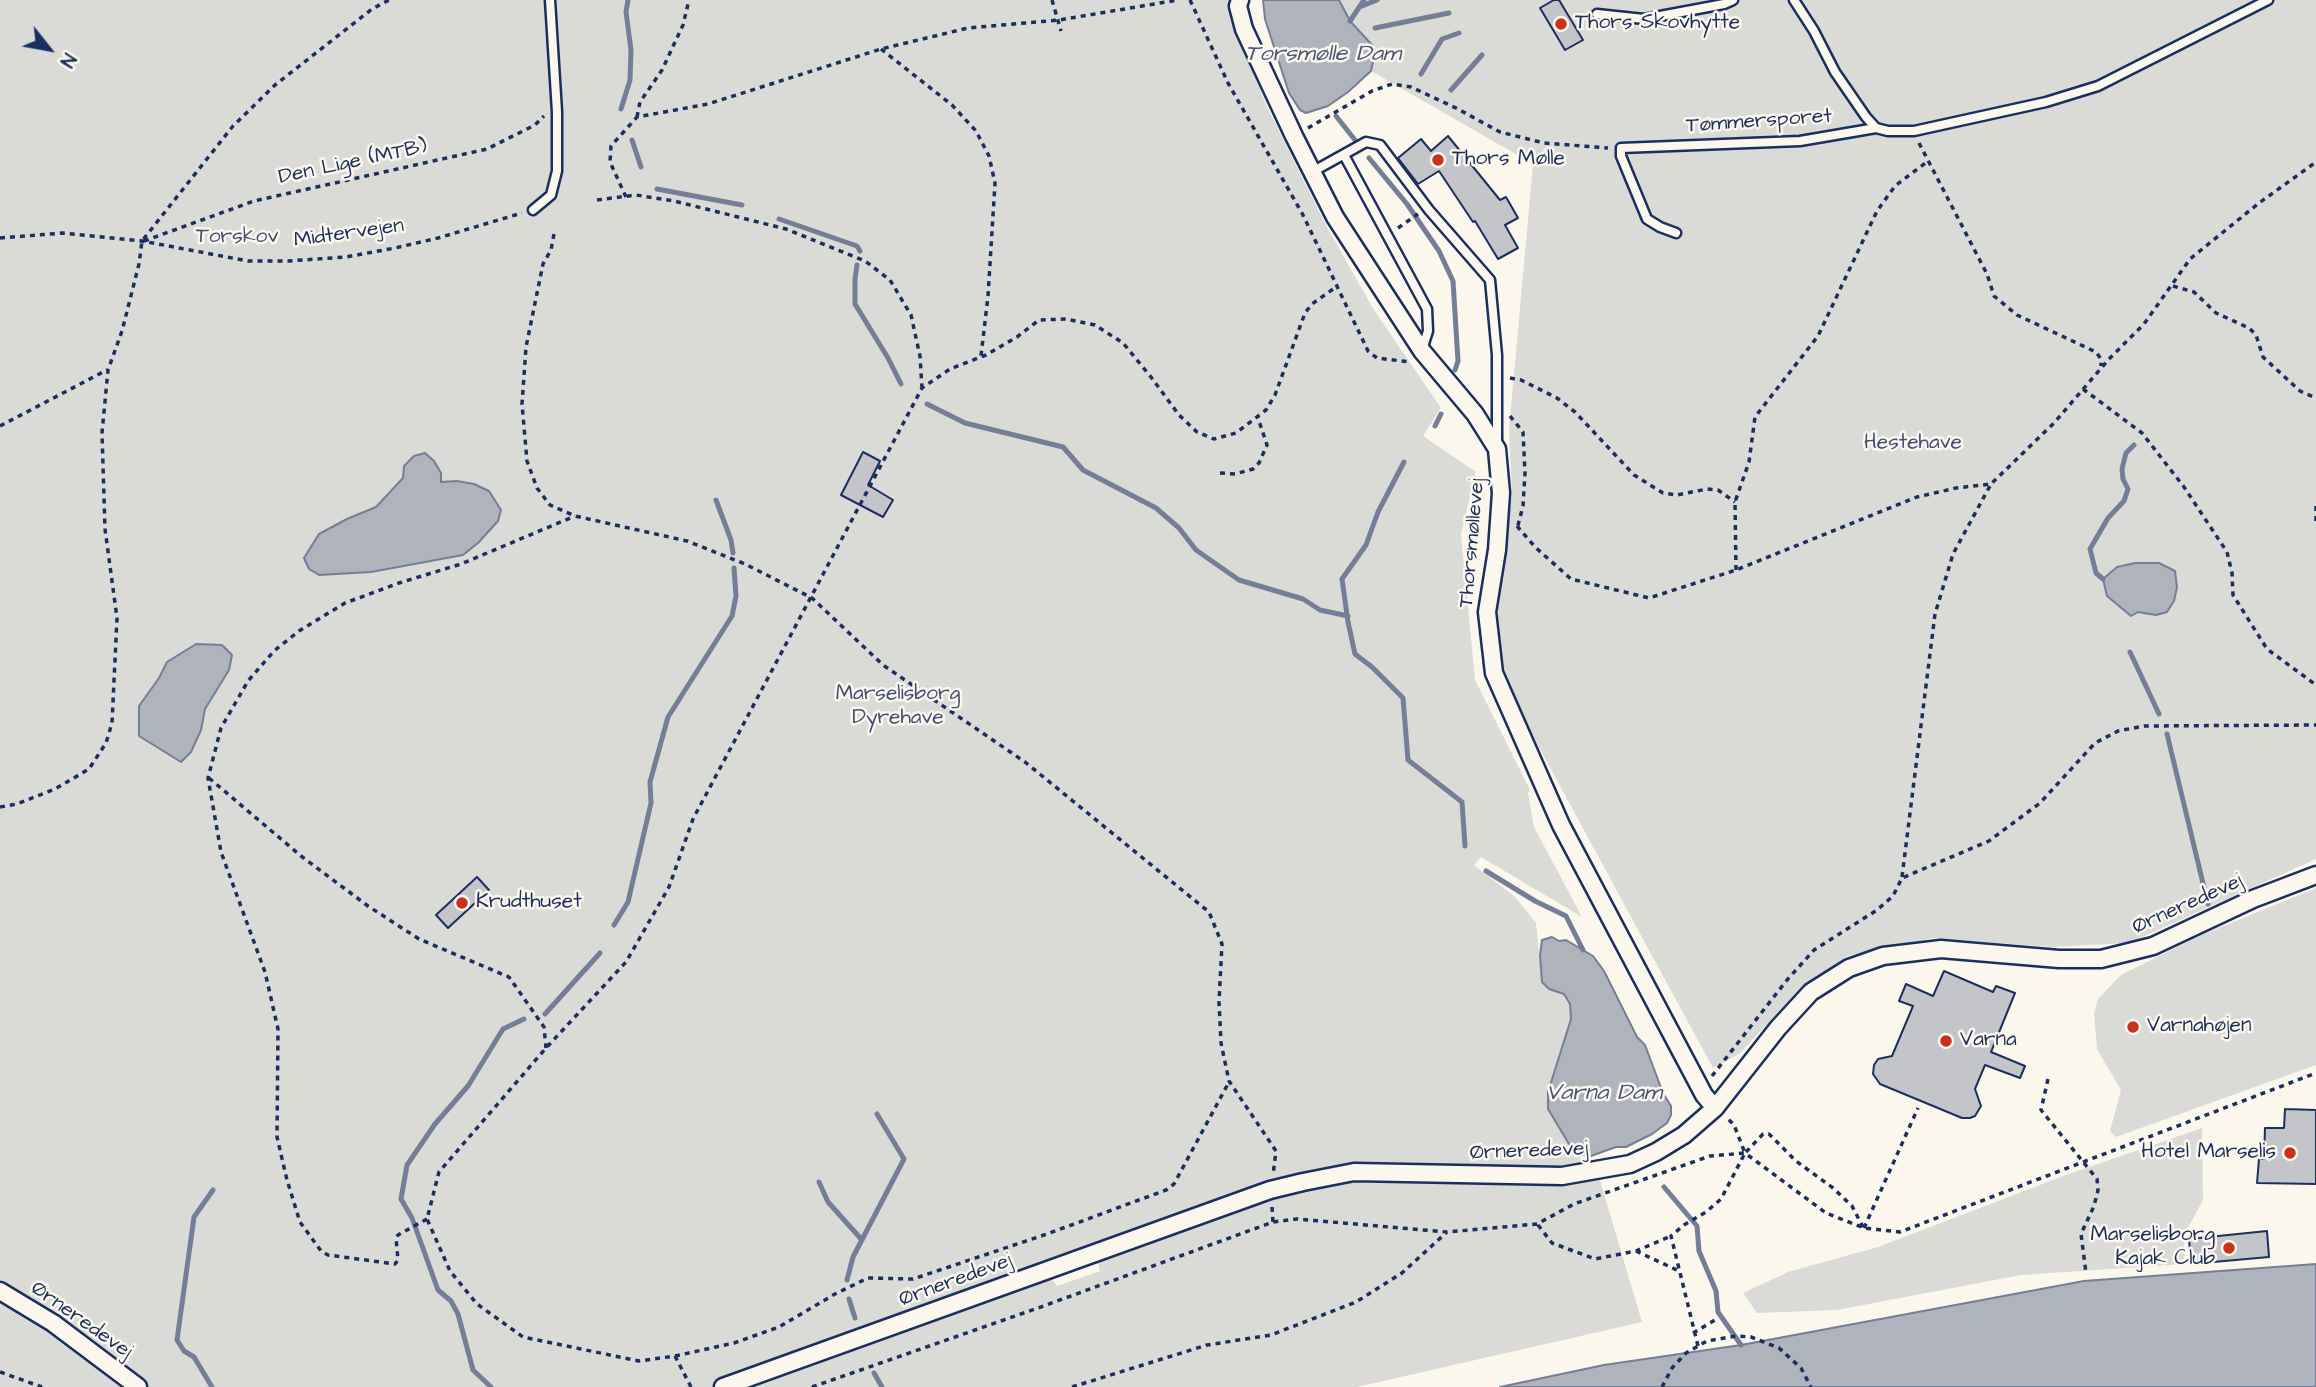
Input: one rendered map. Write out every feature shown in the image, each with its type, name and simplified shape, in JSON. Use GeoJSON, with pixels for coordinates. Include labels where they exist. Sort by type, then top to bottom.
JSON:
{"type":"FeatureCollection","features":[{"type":"Feature","properties":{"kind":"street","name":"Thorsmøllevej"},"geometry":{"type":"LineString","coordinates":[[1240,0],[1238,6],[1244,29],[1335,217],[1416,357],[1475,414],[1497,449],[1501,492],[1497,550],[1488,612],[1494,673],[1561,825],[1704,1095],[1715,1108]]}},
{"type":"Feature","properties":{"kind":"street","name":"Ørneredevej"},"geometry":{"type":"LineString","coordinates":[[723,1387],[1270,1190],[1354,1172],[1562,1176],[1630,1164],[1684,1135],[1715,1108],[1778,1028],[1811,992],[1849,968],[1883,956],[1941,949],[2085,960],[2111,957],[2153,946],[2253,898],[2316,875]]}},
{"type":"Feature","properties":{"kind":"street","name":"Ørneredevej"},"geometry":{"type":"LineString","coordinates":[[0,1291],[52,1323],[138,1387]]}},
{"type":"Feature","properties":{"kind":"lane"},"geometry":{"type":"LineString","coordinates":[[533,210],[551,195],[557,171],[556,95],[550,0]]}},
{"type":"Feature","properties":{"kind":"lane"},"geometry":{"type":"LineString","coordinates":[[1597,14],[1644,19],[1733,0]]}},
{"type":"Feature","properties":{"kind":"lane"},"geometry":{"type":"LineString","coordinates":[[1794,0],[1835,72],[1876,128]]}},
{"type":"Feature","properties":{"kind":"lane","name":"Tømmersporet"},"geometry":{"type":"LineString","coordinates":[[1620,148],[1800,141],[1876,128],[1914,131],[2046,102],[2098,86],[2268,0]]}},
{"type":"Feature","properties":{"kind":"lane"},"geometry":{"type":"LineString","coordinates":[[1312,172],[1366,142],[1380,145],[1429,210],[1490,280],[1497,376],[1497,449]]}},
{"type":"Feature","properties":{"kind":"lane"},"geometry":{"type":"LineString","coordinates":[[1620,148],[1647,219],[1676,233]]}},
{"type":"Feature","properties":{"kind":"lane"},"geometry":{"type":"LineString","coordinates":[[1343,155],[1427,309],[1428,331],[1416,357]]}},
{"type":"Feature","properties":{"kind":"path"},"geometry":{"type":"LineString","coordinates":[[0,807],[17,804],[55,789],[89,769],[106,743],[112,723],[117,618],[105,528],[102,433],[108,370],[122,331],[142,242],[233,126],[275,85],[372,9],[389,0]]}},
{"type":"Feature","properties":{"kind":"path"},"geometry":{"type":"LineString","coordinates":[[626,197],[610,162],[611,146],[637,117],[640,102],[662,70],[683,25],[689,0]]}},
{"type":"Feature","properties":{"kind":"path"},"geometry":{"type":"LineString","coordinates":[[1052,0],[1061,31]]}},
{"type":"Feature","properties":{"kind":"path"},"geometry":{"type":"LineString","coordinates":[[637,117],[708,104],[881,49],[968,29],[1059,20],[1178,0]]}},
{"type":"Feature","properties":{"kind":"path"},"geometry":{"type":"LineString","coordinates":[[1190,0],[1228,83],[1303,215],[1368,351],[1377,358],[1416,357]]}},
{"type":"Feature","properties":{"kind":"path"},"geometry":{"type":"LineString","coordinates":[[881,49],[952,105],[976,131],[989,156],[995,183],[981,357]]}},
{"type":"Feature","properties":{"kind":"path"},"geometry":{"type":"LineString","coordinates":[[1294,136],[1372,90],[1392,83],[1411,87],[1500,132],[1544,143],[1620,148]]}},
{"type":"Feature","properties":{"kind":"path","name":"Den Lige (MTB)"},"geometry":{"type":"LineString","coordinates":[[142,242],[254,201],[487,149],[535,125],[544,116],[556,95]]}},
{"type":"Feature","properties":{"kind":"path"},"geometry":{"type":"LineString","coordinates":[[1914,131],[1987,274],[1994,296],[2017,315],[2096,352],[2101,359],[2101,368]]}},
{"type":"Feature","properties":{"kind":"path"},"geometry":{"type":"LineString","coordinates":[[1736,570],[1734,502],[1749,462],[1755,417],[1818,336],[1877,211],[1895,186],[1928,161]]}},
{"type":"Feature","properties":{"kind":"path"},"geometry":{"type":"LineString","coordinates":[[1712,1076],[1787,979],[1814,950],[1877,910],[1893,896],[1902,878],[1934,614],[1953,554],[1991,484],[2054,423],[2101,368],[2144,324],[2174,286],[2190,260],[2259,203],[2316,162]]}},
{"type":"Feature","properties":{"kind":"path"},"geometry":{"type":"LineString","coordinates":[[597,200],[636,195],[674,201],[786,229],[865,261],[890,280],[911,315],[920,356],[922,388]]}},
{"type":"Feature","properties":{"kind":"path","name":"Midtervejen"},"geometry":{"type":"LineString","coordinates":[[0,238],[63,233],[142,242],[248,261],[346,257],[438,238],[533,210]]}},
{"type":"Feature","properties":{"kind":"path"},"geometry":{"type":"LineString","coordinates":[[554,234],[551,250],[543,264],[526,347],[522,404],[527,461],[537,488],[550,505],[575,516],[687,541],[744,564],[812,598],[883,665],[1025,762],[1209,912],[1222,944],[1219,1002],[1221,1043],[1229,1081],[1276,1152]]}},
{"type":"Feature","properties":{"kind":"path"},"geometry":{"type":"LineString","coordinates":[[2174,286],[2194,292],[2216,313],[2249,328],[2256,335],[2263,357],[2300,391],[2316,398]]}},
{"type":"Feature","properties":{"kind":"path"},"geometry":{"type":"LineString","coordinates":[[1229,1081],[1174,1184],[1166,1190],[914,1279],[868,1278],[779,1326],[734,1343],[675,1356],[639,1361],[523,1337],[477,1304],[450,1271],[425,1220],[439,1172],[545,1048],[626,962],[669,887],[693,819],[922,388],[950,369],[981,357],[1017,337],[1039,320],[1066,319],[1095,325],[1123,343],[1179,415],[1197,432],[1214,439],[1237,433],[1258,418],[1275,395],[1305,313],[1312,304],[1336,287]]}},
{"type":"Feature","properties":{"kind":"path"},"geometry":{"type":"LineString","coordinates":[[0,426],[108,370]]}},
{"type":"Feature","properties":{"kind":"path"},"geometry":{"type":"LineString","coordinates":[[1497,376],[1521,380],[1557,398],[1575,412],[1634,475],[1663,493],[1678,495],[1707,489],[1717,490],[1734,502]]}},
{"type":"Feature","properties":{"kind":"path"},"geometry":{"type":"LineString","coordinates":[[2083,389],[2142,433],[2184,487],[2227,552],[2233,595],[2267,649],[2316,685]]}},
{"type":"Feature","properties":{"kind":"path"},"geometry":{"type":"LineString","coordinates":[[1497,407],[1523,432],[1524,495],[1515,538]]}},
{"type":"Feature","properties":{"kind":"path"},"geometry":{"type":"LineString","coordinates":[[1220,473],[1236,474],[1253,469],[1259,463],[1267,445],[1258,418]]}},
{"type":"Feature","properties":{"kind":"path"},"geometry":{"type":"LineString","coordinates":[[1501,492],[1517,526],[1535,547],[1571,579],[1649,598],[1736,570],[1917,497],[1956,488],[1991,484]]}},
{"type":"Feature","properties":{"kind":"path"},"geometry":{"type":"LineString","coordinates":[[2316,506],[2316,524]]}},
{"type":"Feature","properties":{"kind":"path"},"geometry":{"type":"LineString","coordinates":[[425,1220],[396,1238],[398,1260],[395,1264],[328,1255],[321,1251],[300,1222],[286,1181],[278,1137],[278,1029],[265,972],[220,852],[208,778],[220,728],[248,681],[274,651],[299,631],[345,603],[461,564],[575,516]]}},
{"type":"Feature","properties":{"kind":"path"},"geometry":{"type":"LineString","coordinates":[[1902,878],[1989,841],[2040,803],[2095,743],[2118,731],[2144,726],[2316,725]]}},
{"type":"Feature","properties":{"kind":"path"},"geometry":{"type":"LineString","coordinates":[[208,778],[301,856],[368,906],[419,939],[509,977],[544,1027],[545,1048]]}},
{"type":"Feature","properties":{"kind":"path"},"geometry":{"type":"LineString","coordinates":[[1709,1068],[1715,1108],[1734,1125],[1745,1153],[1825,1213],[1864,1228],[1900,1232],[2316,1073]]}},
{"type":"Feature","properties":{"kind":"path"},"geometry":{"type":"LineString","coordinates":[[2048,1079],[2041,1110],[2097,1179],[2098,1190],[2094,1206],[2081,1234],[2085,1273]]}},
{"type":"Feature","properties":{"kind":"path"},"geometry":{"type":"LineString","coordinates":[[1864,1228],[1918,1108]]}},
{"type":"Feature","properties":{"kind":"path"},"geometry":{"type":"LineString","coordinates":[[1537,1224],[1552,1242],[1595,1259],[1636,1251],[1671,1236],[1721,1199],[1745,1153],[1763,1134],[1769,1135],[1796,1161],[1833,1188],[1852,1206],[1864,1228]]}},
{"type":"Feature","properties":{"kind":"path"},"geometry":{"type":"LineString","coordinates":[[812,1387],[1273,1222],[1297,1219],[1447,1232],[1537,1224],[1574,1204],[1710,1156],[1745,1153]]}},
{"type":"Feature","properties":{"kind":"path"},"geometry":{"type":"LineString","coordinates":[[1072,1387],[1207,1345],[1271,1335],[1356,1302],[1402,1273],[1447,1232]]}},
{"type":"Feature","properties":{"kind":"path"},"geometry":{"type":"LineString","coordinates":[[1671,1236],[1698,1346]]}},
{"type":"Feature","properties":{"kind":"path"},"geometry":{"type":"LineString","coordinates":[[1636,1251],[1681,1272]]}},
{"type":"Feature","properties":{"kind":"path"},"geometry":{"type":"LineString","coordinates":[[1693,1333],[1715,1320]]}},
{"type":"Feature","properties":{"kind":"path"},"geometry":{"type":"LineString","coordinates":[[1662,1387],[1672,1368],[1686,1353],[1722,1337],[1737,1336],[1764,1341],[1791,1357],[1801,1368],[1811,1387]]}},
{"type":"Feature","properties":{"kind":"path"},"geometry":{"type":"LineString","coordinates":[[675,1356],[691,1387]]}},
{"type":"Feature","properties":{"kind":"path"},"geometry":{"type":"LineString","coordinates":[[0,1372],[42,1387]]}},
{"type":"Feature","properties":{"kind":"green space","name":"Marselisborg Dyrehave"},"geometry":{"type":"Polygon","coordinates":[[[0,0],[1232,0],[1229,11],[1267,107],[1328,229],[1374,310],[1441,408],[1423,436],[1476,472],[1461,534],[1475,680],[1530,790],[1528,793],[1534,827],[1582,917],[1481,857],[1474,865],[1514,896],[1536,923],[1542,982],[1548,989],[1564,994],[1570,1004],[1571,1019],[1548,1092],[1548,1109],[1572,1149],[1599,1177],[1642,1322],[1357,1387],[0,1387],[0,0]],[[1093,1243],[1038,1262],[1057,1286],[1100,1271],[1093,1243]]]}},
{"type":"Feature","properties":{"kind":"green space","name":"Hestehave"},"geometry":{"type":"Polygon","coordinates":[[[1339,0],[2316,0],[2316,859],[2129,943],[2050,947],[1934,938],[1847,956],[1792,998],[1739,1054],[1713,1068],[1515,703],[1496,652],[1495,603],[1512,496],[1509,430],[1533,164],[1371,71],[1375,52],[1373,46],[1350,21],[1339,0]]]}},
{"type":"Feature","properties":{"kind":"green space"},"geometry":{"type":"Polygon","coordinates":[[[2316,888],[2316,1065],[2116,1137],[2110,1131],[2121,1090],[2097,1049],[2094,1014],[2098,999],[2121,975],[2197,937],[2316,888]]]}},
{"type":"Feature","properties":{"kind":"green space"},"geometry":{"type":"Polygon","coordinates":[[[2202,1128],[2203,1200],[2184,1235],[2184,1264],[2021,1275],[1837,1310],[1757,1313],[1743,1293],[1788,1272],[1878,1247],[2066,1175],[2202,1128]]]}},
{"type":"Feature","properties":{"kind":"water","name":"Torsmølle Dam"},"geometry":{"type":"Polygon","coordinates":[[[1263,0],[1339,0],[1350,21],[1373,46],[1375,52],[1371,71],[1328,106],[1306,113],[1300,110],[1289,93],[1265,19],[1263,0]]]}},
{"type":"Feature","properties":{"kind":"water"},"geometry":{"type":"Polygon","coordinates":[[[425,453],[441,473],[441,482],[474,484],[489,491],[501,510],[498,521],[478,543],[463,555],[371,572],[319,575],[309,569],[304,558],[319,534],[376,507],[403,478],[404,466],[414,456],[425,453]]]}},
{"type":"Feature","properties":{"kind":"water"},"geometry":{"type":"Polygon","coordinates":[[[2135,563],[2159,563],[2175,571],[2177,587],[2174,601],[2167,612],[2156,615],[2138,612],[2131,616],[2107,596],[2103,579],[2117,567],[2135,563]]]}},
{"type":"Feature","properties":{"kind":"water"},"geometry":{"type":"Polygon","coordinates":[[[196,644],[222,645],[232,655],[229,670],[205,709],[201,730],[191,752],[181,762],[139,736],[139,706],[167,662],[196,644]]]}},
{"type":"Feature","properties":{"kind":"water","name":"Varna Dam"},"geometry":{"type":"Polygon","coordinates":[[[1552,937],[1559,941],[1566,940],[1593,956],[1604,971],[1637,1037],[1645,1045],[1663,1093],[1671,1106],[1667,1123],[1652,1134],[1626,1147],[1616,1147],[1588,1157],[1572,1149],[1548,1109],[1548,1092],[1571,1019],[1570,1004],[1564,994],[1549,989],[1542,982],[1542,940],[1552,937]]]}},
{"type":"Feature","properties":{"kind":"water"},"geometry":{"type":"Polygon","coordinates":[[[2316,1264],[2316,1387],[1500,1387],[1604,1365],[1741,1345],[2084,1281],[2316,1264]]]}},
{"type":"Feature","properties":{"kind":"building","name":"Thors Skovhytte"},"geometry":{"type":"Polygon","coordinates":[[[1559,0],[1583,40],[1565,50],[1540,8],[1559,0]]]}},
{"type":"Feature","properties":{"kind":"building"},"geometry":{"type":"Polygon","coordinates":[[[1448,136],[1500,200],[1506,197],[1518,218],[1505,225],[1518,248],[1498,259],[1439,171],[1418,184],[1398,158],[1421,139],[1431,151],[1448,136]]]}},
{"type":"Feature","properties":{"kind":"building"},"geometry":{"type":"Polygon","coordinates":[[[863,452],[880,461],[868,485],[893,500],[883,517],[841,495],[863,452]]]}},
{"type":"Feature","properties":{"kind":"building","name":"Krudthuset"},"geometry":{"type":"Polygon","coordinates":[[[477,877],[489,890],[448,928],[436,915],[477,877]]]}},
{"type":"Feature","properties":{"kind":"building"},"geometry":{"type":"Polygon","coordinates":[[[1944,971],[1993,992],[1996,986],[2015,993],[1991,1052],[2025,1066],[2020,1078],[1985,1065],[1975,1089],[1981,1106],[1975,1116],[1970,1118],[1962,1118],[1880,1084],[1873,1074],[1878,1059],[1892,1056],[1913,1006],[1899,1001],[1906,984],[1933,996],[1944,971]]]}},
{"type":"Feature","properties":{"kind":"building","name":"Hotel Marselis"},"geometry":{"type":"Polygon","coordinates":[[[2285,1109],[2316,1110],[2316,1184],[2257,1183],[2259,1159],[2264,1159],[2265,1128],[2284,1128],[2285,1109]]]}},
{"type":"Feature","properties":{"kind":"building","name":"Marselisborg Kajak Club"},"geometry":{"type":"Polygon","coordinates":[[[2267,1231],[2269,1257],[2191,1264],[2189,1239],[2267,1231]]]}},
{"type":"Feature","properties":{"kind":"waterway"},"geometry":{"type":"LineString","coordinates":[[621,109],[630,80],[631,50],[626,12],[628,0]]}},
{"type":"Feature","properties":{"kind":"waterway"},"geometry":{"type":"LineString","coordinates":[[1350,21],[1364,0]]}},
{"type":"Feature","properties":{"kind":"waterway"},"geometry":{"type":"LineString","coordinates":[[1362,6],[1377,0]]}},
{"type":"Feature","properties":{"kind":"waterway"},"geometry":{"type":"LineString","coordinates":[[1375,28],[1449,13]]}},
{"type":"Feature","properties":{"kind":"waterway"},"geometry":{"type":"LineString","coordinates":[[1421,74],[1442,39],[1459,33]]}},
{"type":"Feature","properties":{"kind":"waterway"},"geometry":{"type":"LineString","coordinates":[[1451,90],[1482,55]]}},
{"type":"Feature","properties":{"kind":"waterway"},"geometry":{"type":"LineString","coordinates":[[1336,116],[1355,140]]}},
{"type":"Feature","properties":{"kind":"waterway"},"geometry":{"type":"LineString","coordinates":[[632,140],[641,167]]}},
{"type":"Feature","properties":{"kind":"waterway"},"geometry":{"type":"LineString","coordinates":[[1369,158],[1407,204],[1439,251],[1453,281],[1458,361],[1455,370]]}},
{"type":"Feature","properties":{"kind":"waterway"},"geometry":{"type":"LineString","coordinates":[[657,189],[742,205]]}},
{"type":"Feature","properties":{"kind":"waterway"},"geometry":{"type":"LineString","coordinates":[[779,219],[857,246],[860,251]]}},
{"type":"Feature","properties":{"kind":"waterway"},"geometry":{"type":"LineString","coordinates":[[857,265],[855,304],[901,384]]}},
{"type":"Feature","properties":{"kind":"waterway"},"geometry":{"type":"LineString","coordinates":[[927,404],[965,423],[1063,447],[1083,470],[1156,508],[1179,528],[1196,550],[1239,580],[1303,599],[1320,610],[1348,616]]}},
{"type":"Feature","properties":{"kind":"waterway"},"geometry":{"type":"LineString","coordinates":[[1435,426],[1441,414]]}},
{"type":"Feature","properties":{"kind":"waterway"},"geometry":{"type":"LineString","coordinates":[[2103,579],[2096,573],[2090,549],[2108,518],[2124,501],[2128,489],[2122,469],[2126,453],[2134,445]]}},
{"type":"Feature","properties":{"kind":"waterway"},"geometry":{"type":"LineString","coordinates":[[1404,462],[1378,512],[1366,545],[1342,579],[1348,622],[1355,654],[1403,698],[1408,760],[1462,802],[1465,846]]}},
{"type":"Feature","properties":{"kind":"waterway"},"geometry":{"type":"LineString","coordinates":[[716,500],[733,553]]}},
{"type":"Feature","properties":{"kind":"waterway"},"geometry":{"type":"LineString","coordinates":[[614,925],[628,902],[651,803],[650,782],[668,717],[732,616],[736,596],[734,568]]}},
{"type":"Feature","properties":{"kind":"waterway"},"geometry":{"type":"LineString","coordinates":[[2130,652],[2159,714]]}},
{"type":"Feature","properties":{"kind":"waterway"},"geometry":{"type":"LineString","coordinates":[[2167,734],[2208,904]]}},
{"type":"Feature","properties":{"kind":"waterway"},"geometry":{"type":"LineString","coordinates":[[1486,871],[1535,901],[1566,916],[1583,950]]}},
{"type":"Feature","properties":{"kind":"waterway"},"geometry":{"type":"LineString","coordinates":[[545,1014],[600,953]]}},
{"type":"Feature","properties":{"kind":"waterway"},"geometry":{"type":"LineString","coordinates":[[491,1387],[473,1370],[458,1314],[451,1301],[438,1290],[412,1218],[401,1199],[407,1165],[435,1124],[468,1086],[503,1029],[524,1019]]}},
{"type":"Feature","properties":{"kind":"waterway"},"geometry":{"type":"LineString","coordinates":[[847,1280],[853,1257],[904,1159],[877,1114]]}},
{"type":"Feature","properties":{"kind":"waterway"},"geometry":{"type":"LineString","coordinates":[[819,1182],[828,1202],[862,1240]]}},
{"type":"Feature","properties":{"kind":"waterway"},"geometry":{"type":"LineString","coordinates":[[1664,1187],[1697,1226],[1699,1251],[1716,1291],[1718,1312],[1741,1345]]}},
{"type":"Feature","properties":{"kind":"waterway"},"geometry":{"type":"LineString","coordinates":[[212,1387],[194,1357],[184,1351],[177,1340],[194,1217],[213,1190]]}},
{"type":"Feature","properties":{"kind":"waterway"},"geometry":{"type":"LineString","coordinates":[[849,1299],[855,1318]]}},
{"type":"Feature","properties":{"kind":"waterway"},"geometry":{"type":"LineString","coordinates":[[874,1373],[882,1387]]}},
{"type":"Feature","properties":{"kind":"place","name":"Thors Skovhytte"},"geometry":{"type":"Point","coordinates":[1561,24]}},
{"type":"Feature","properties":{"kind":"place","name":"Thors Mølle"},"geometry":{"type":"Point","coordinates":[1438,160]}},
{"type":"Feature","properties":{"kind":"place","name":"Krudthuset"},"geometry":{"type":"Point","coordinates":[462,903]}},
{"type":"Feature","properties":{"kind":"place","name":"Varnahøjen"},"geometry":{"type":"Point","coordinates":[2133,1027]}},
{"type":"Feature","properties":{"kind":"place","name":"Varna"},"geometry":{"type":"Point","coordinates":[1946,1041]}},
{"type":"Feature","properties":{"kind":"place","name":"Hotel Marselis"},"geometry":{"type":"Point","coordinates":[2290,1153]}},
{"type":"Feature","properties":{"kind":"place","name":"Marselisborg Kajak Club"},"geometry":{"type":"Point","coordinates":[2229,1248]}},
{"type":"Feature","properties":{"kind":"park label","name":"Torskov"},"geometry":{"type":"Point","coordinates":[237,238]}}]}
